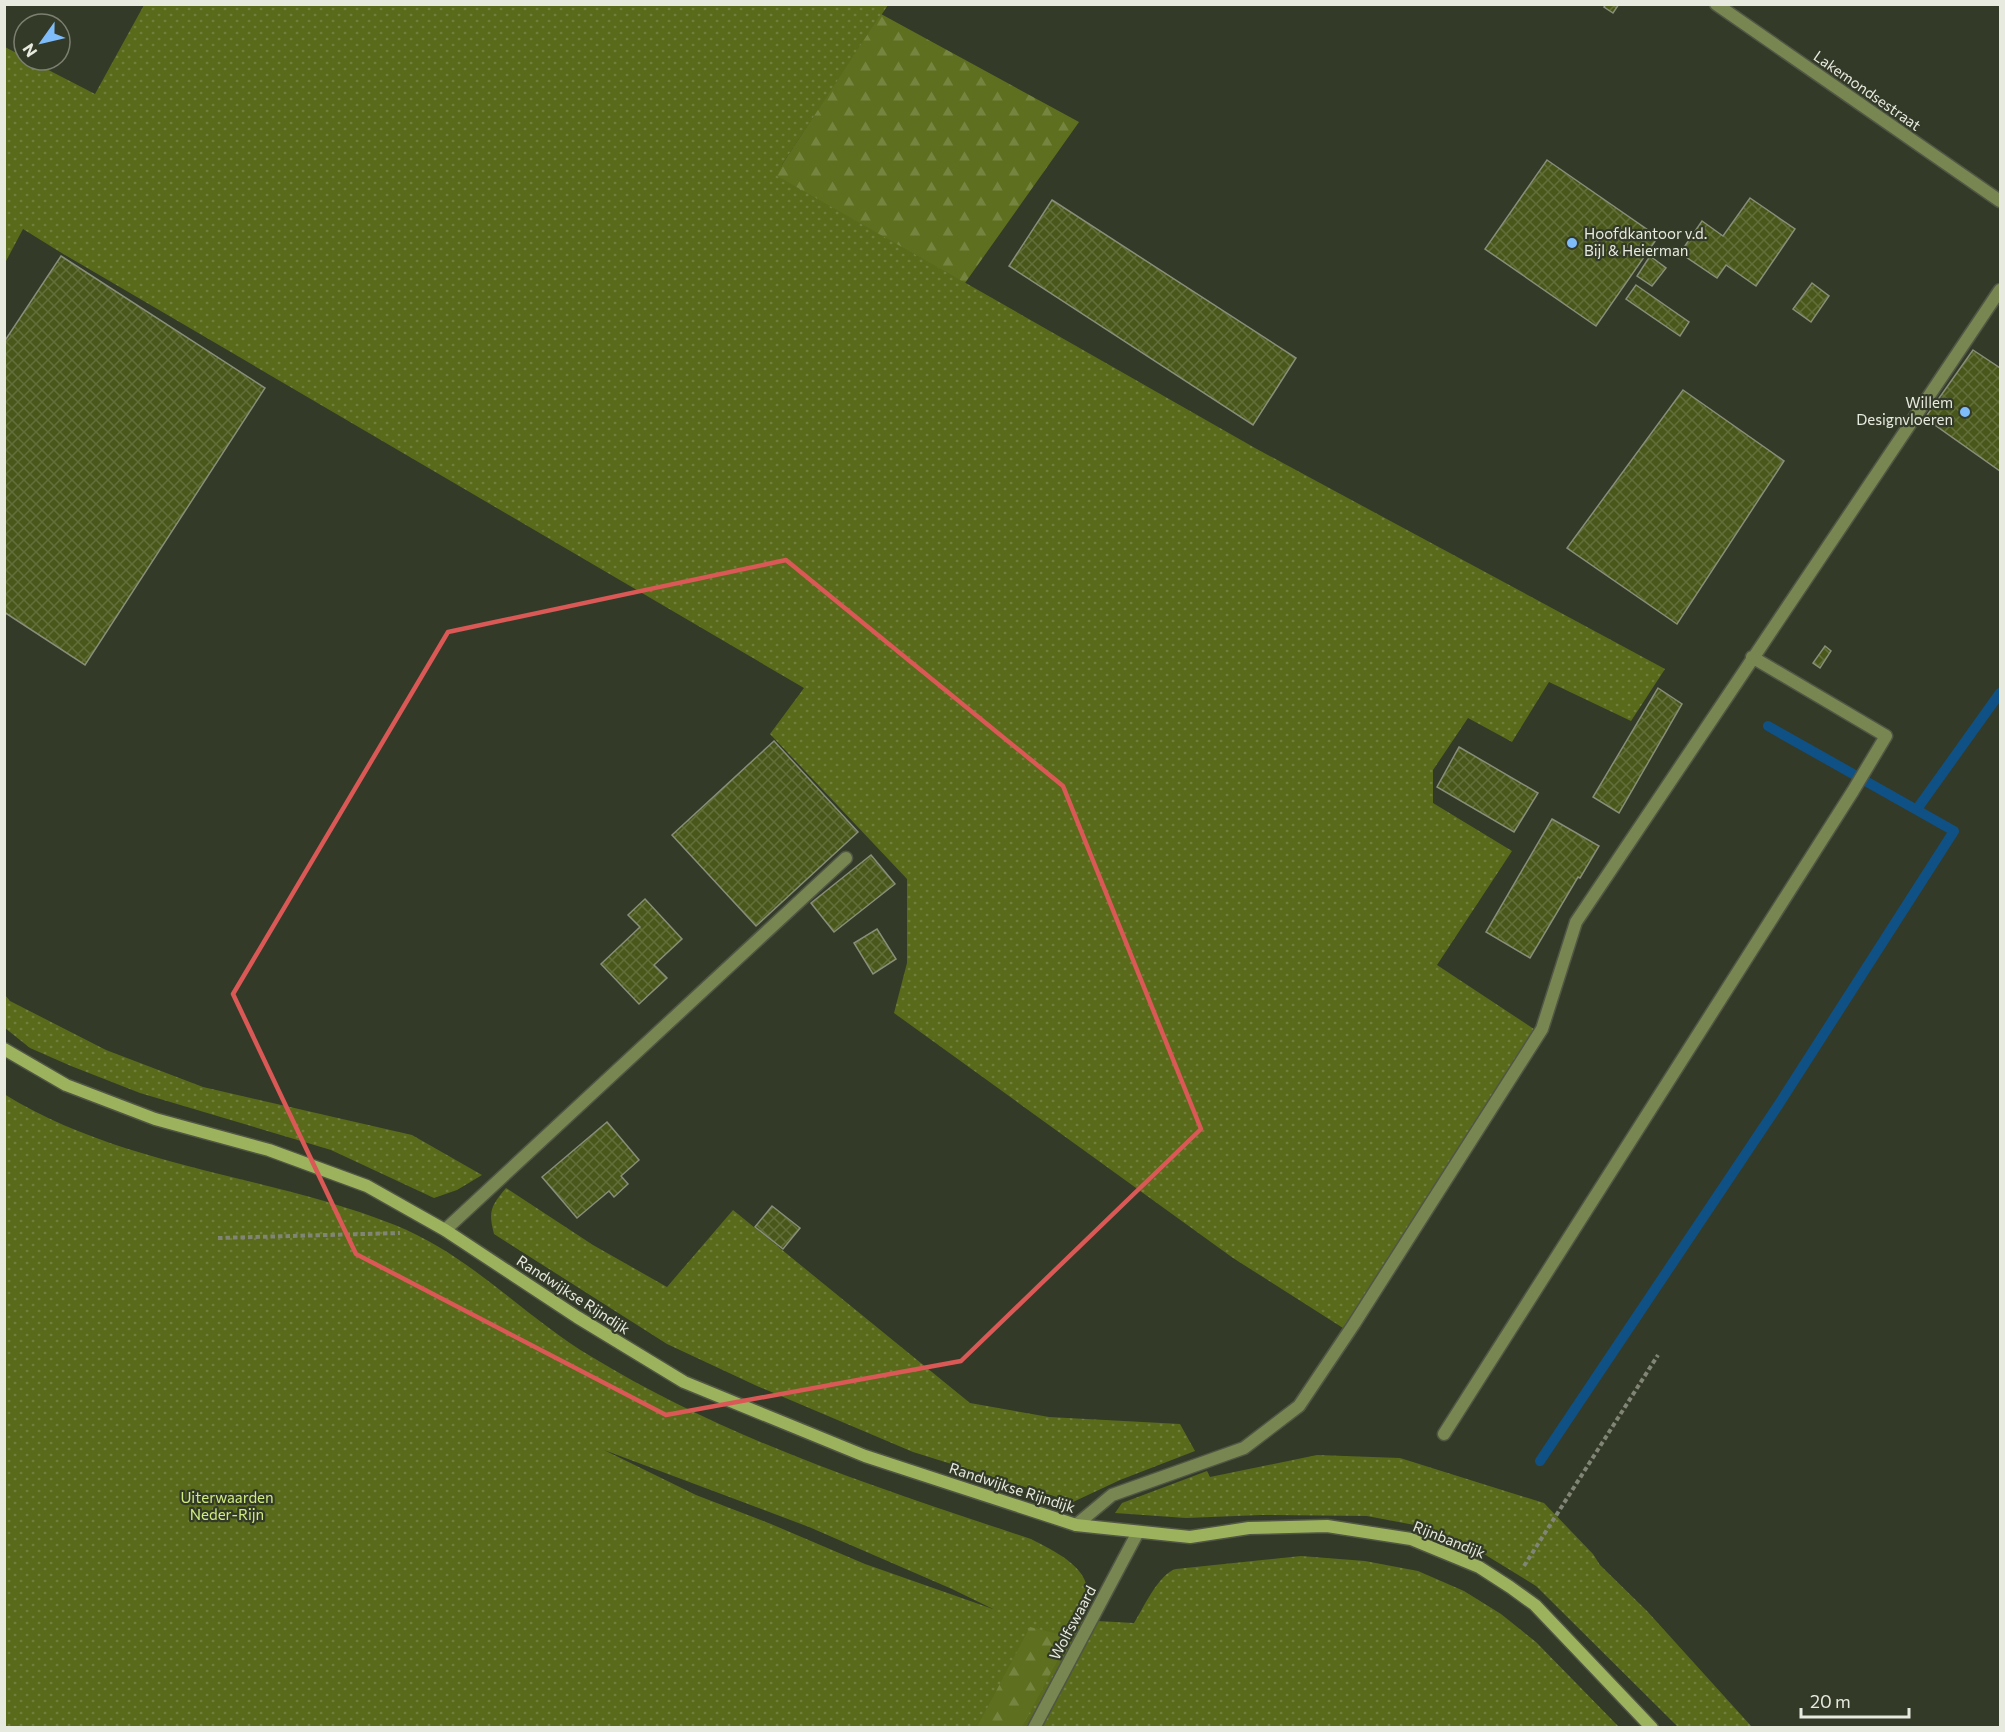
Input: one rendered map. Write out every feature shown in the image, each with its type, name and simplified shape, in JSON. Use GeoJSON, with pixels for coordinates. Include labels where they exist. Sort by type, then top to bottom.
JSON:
{"type":"FeatureCollection","features":[{"type":"Feature","properties":{"kind":"street","name":"Lakemondsestraat"},"geometry":{"type":"LineString","coordinates":[[1716,4],[2001,201]]}},
{"type":"Feature","properties":{"kind":"street"},"geometry":{"type":"LineString","coordinates":[[1076,1525],[1112,1495],[1244,1448],[1299,1406],[1354,1324],[1542,1029],[1575,922],[2001,290]]}},
{"type":"Feature","properties":{"kind":"street"},"geometry":{"type":"LineString","coordinates":[[1444,1434],[1886,736],[1752,657]]}},
{"type":"Feature","properties":{"kind":"street"},"geometry":{"type":"LineString","coordinates":[[445,1230],[846,858]]}},
{"type":"Feature","properties":{"kind":"street","name":"Randwijkse Rijndijk"},"geometry":{"type":"LineString","coordinates":[[4,1049],[66,1085],[155,1119],[268,1150],[367,1186],[445,1230],[578,1317],[684,1382],[865,1456],[1076,1525],[1138,1532]]}},
{"type":"Feature","properties":{"kind":"street","name":"Rijnbandijk"},"geometry":{"type":"LineString","coordinates":[[1138,1532],[1190,1537],[1250,1528],[1327,1526],[1411,1539],[1479,1567],[1534,1605],[1652,1728]]}},
{"type":"Feature","properties":{"kind":"street","name":"Wolfswaard"},"geometry":{"type":"LineString","coordinates":[[1034,1728],[1138,1532]]}},
{"type":"Feature","properties":{"kind":"path"},"geometry":{"type":"LineString","coordinates":[[218,1238],[402,1233]]}},
{"type":"Feature","properties":{"kind":"path"},"geometry":{"type":"LineString","coordinates":[[1510,1587],[1658,1356]]}},
{"type":"Feature","properties":{"kind":"highlighted area"},"geometry":{"type":"Polygon","coordinates":[[[786,560],[1063,786],[1201,1129],[961,1361],[666,1415],[356,1254],[233,994],[448,632],[786,560]]]}},
{"type":"Feature","properties":{"kind":"green space"},"geometry":{"type":"Polygon","coordinates":[[[144,5],[888,5],[783,163],[778,176],[1255,448],[1665,669],[1631,721],[1549,682],[1512,742],[1468,718],[1433,770],[1433,803],[1512,851],[1437,965],[1540,1033],[1343,1328],[1233,1258],[894,1013],[907,963],[907,879],[770,734],[804,688],[23,229],[5,263],[5,47],[12,51],[12,72],[52,72],[95,94],[144,5]]]}},
{"type":"Feature","properties":{"kind":"green space"},"geometry":{"type":"Polygon","coordinates":[[[881,14],[1079,122],[965,283],[777,176],[783,163],[881,14]]]}},
{"type":"Feature","properties":{"kind":"green space"},"geometry":{"type":"Polygon","coordinates":[[[5,995],[10,1001],[106,1050],[203,1087],[412,1135],[482,1175],[457,1190],[434,1198],[331,1150],[140,1093],[30,1048],[5,1028],[5,995]]]}},
{"type":"Feature","properties":{"kind":"green space","name":"Uiterwaarden Neder-Rijn"},"geometry":{"type":"Polygon","coordinates":[[[4,1094],[50,1119],[98,1139],[146,1155],[346,1208],[395,1225],[423,1238],[473,1270],[567,1341],[644,1387],[751,1438],[862,1481],[1031,1539],[1051,1550],[1071,1563],[1085,1580],[1088,1590],[1087,1602],[1079,1620],[1134,1623],[1158,1584],[1176,1569],[1301,1556],[1365,1561],[1418,1571],[1464,1591],[1501,1614],[1536,1642],[1619,1727],[5,1727],[4,1094]],[[604,1450],[696,1495],[865,1564],[993,1609],[809,1527],[604,1450]]]}},
{"type":"Feature","properties":{"kind":"green space"},"geometry":{"type":"Polygon","coordinates":[[[506,1188],[593,1245],[667,1287],[733,1210],[970,1403],[1049,1417],[1180,1424],[1195,1451],[1120,1480],[1073,1502],[913,1452],[757,1386],[667,1344],[494,1234],[491,1220],[492,1209],[506,1188]]]}},
{"type":"Feature","properties":{"kind":"green space"},"geometry":{"type":"Polygon","coordinates":[[[1317,1455],[1400,1458],[1544,1503],[1593,1554],[1600,1565],[1647,1611],[1752,1727],[1678,1727],[1536,1586],[1471,1546],[1425,1527],[1367,1516],[1261,1515],[1186,1518],[1115,1513],[1122,1503],[1207,1471],[1210,1477],[1317,1455]]]}},
{"type":"Feature","properties":{"kind":"green space"},"geometry":{"type":"Polygon","coordinates":[[[1030,1627],[1070,1637],[1022,1727],[977,1727],[1030,1627]]]}},
{"type":"Feature","properties":{"kind":"building"},"geometry":{"type":"Polygon","coordinates":[[[1606,4],[1619,4],[1613,13],[1604,7],[1606,4]]]}},
{"type":"Feature","properties":{"kind":"building","name":"Hoofdkantoor v.d. Bijl & Heierman"},"geometry":{"type":"Polygon","coordinates":[[[1547,160],[1658,237],[1596,326],[1485,249],[1547,160]]]}},
{"type":"Feature","properties":{"kind":"building"},"geometry":{"type":"Polygon","coordinates":[[[1750,198],[1795,229],[1756,286],[1726,265],[1717,278],[1680,253],[1702,221],[1723,236],[1750,198]]]}},
{"type":"Feature","properties":{"kind":"building"},"geometry":{"type":"Polygon","coordinates":[[[1052,200],[1296,358],[1253,425],[1009,266],[1052,200]]]}},
{"type":"Feature","properties":{"kind":"building"},"geometry":{"type":"Polygon","coordinates":[[[61,256],[265,388],[85,665],[4,612],[4,342],[61,256]]]}},
{"type":"Feature","properties":{"kind":"building"},"geometry":{"type":"Polygon","coordinates":[[[1650,256],[1666,268],[1652,286],[1637,276],[1650,256]]]}},
{"type":"Feature","properties":{"kind":"building"},"geometry":{"type":"Polygon","coordinates":[[[1812,283],[1829,296],[1811,322],[1793,309],[1812,283]]]}},
{"type":"Feature","properties":{"kind":"building"},"geometry":{"type":"Polygon","coordinates":[[[1636,285],[1689,322],[1680,336],[1626,299],[1636,285]]]}},
{"type":"Feature","properties":{"kind":"building"},"geometry":{"type":"Polygon","coordinates":[[[1973,350],[2000,368],[2000,471],[1925,418],[1973,350]]]}},
{"type":"Feature","properties":{"kind":"building"},"geometry":{"type":"Polygon","coordinates":[[[1683,390],[1784,461],[1677,624],[1567,548],[1683,390]]]}},
{"type":"Feature","properties":{"kind":"building"},"geometry":{"type":"Polygon","coordinates":[[[1825,646],[1831,651],[1820,668],[1813,663],[1825,646]]]}},
{"type":"Feature","properties":{"kind":"building"},"geometry":{"type":"Polygon","coordinates":[[[1658,688],[1682,704],[1619,813],[1593,797],[1658,688]]]}},
{"type":"Feature","properties":{"kind":"building"},"geometry":{"type":"Polygon","coordinates":[[[774,741],[858,832],[756,926],[672,835],[774,741]]]}},
{"type":"Feature","properties":{"kind":"building"},"geometry":{"type":"Polygon","coordinates":[[[1459,747],[1538,793],[1514,832],[1437,787],[1459,747]]]}},
{"type":"Feature","properties":{"kind":"building"},"geometry":{"type":"Polygon","coordinates":[[[1552,819],[1599,846],[1530,958],[1486,932],[1552,819]]]}},
{"type":"Feature","properties":{"kind":"building"},"geometry":{"type":"Polygon","coordinates":[[[871,855],[895,884],[834,932],[811,903],[871,855]]]}},
{"type":"Feature","properties":{"kind":"building"},"geometry":{"type":"Polygon","coordinates":[[[645,899],[682,939],[654,965],[667,978],[639,1004],[601,964],[640,927],[628,915],[645,899]]]}},
{"type":"Feature","properties":{"kind":"building"},"geometry":{"type":"Polygon","coordinates":[[[877,929],[896,959],[873,974],[854,943],[877,929]]]}},
{"type":"Feature","properties":{"kind":"building"},"geometry":{"type":"Polygon","coordinates":[[[607,1122],[639,1160],[621,1176],[628,1184],[614,1197],[609,1191],[577,1218],[542,1177],[607,1122]]]}},
{"type":"Feature","properties":{"kind":"building"},"geometry":{"type":"Polygon","coordinates":[[[772,1206],[800,1228],[783,1249],[755,1227],[772,1206]]]}},
{"type":"Feature","properties":{"kind":"waterway"},"geometry":{"type":"LineString","coordinates":[[1917,809],[2000,693]]}},
{"type":"Feature","properties":{"kind":"waterway"},"geometry":{"type":"LineString","coordinates":[[1540,1461],[1779,1104],[1954,831],[1768,726]]}},
{"type":"Feature","properties":{"kind":"place","name":"Hoofdkantoor v.d. Bijl & Heierman"},"geometry":{"type":"Point","coordinates":[1572,243]}},
{"type":"Feature","properties":{"kind":"place","name":"Willem Designvloeren"},"geometry":{"type":"Point","coordinates":[1965,412]}}]}
